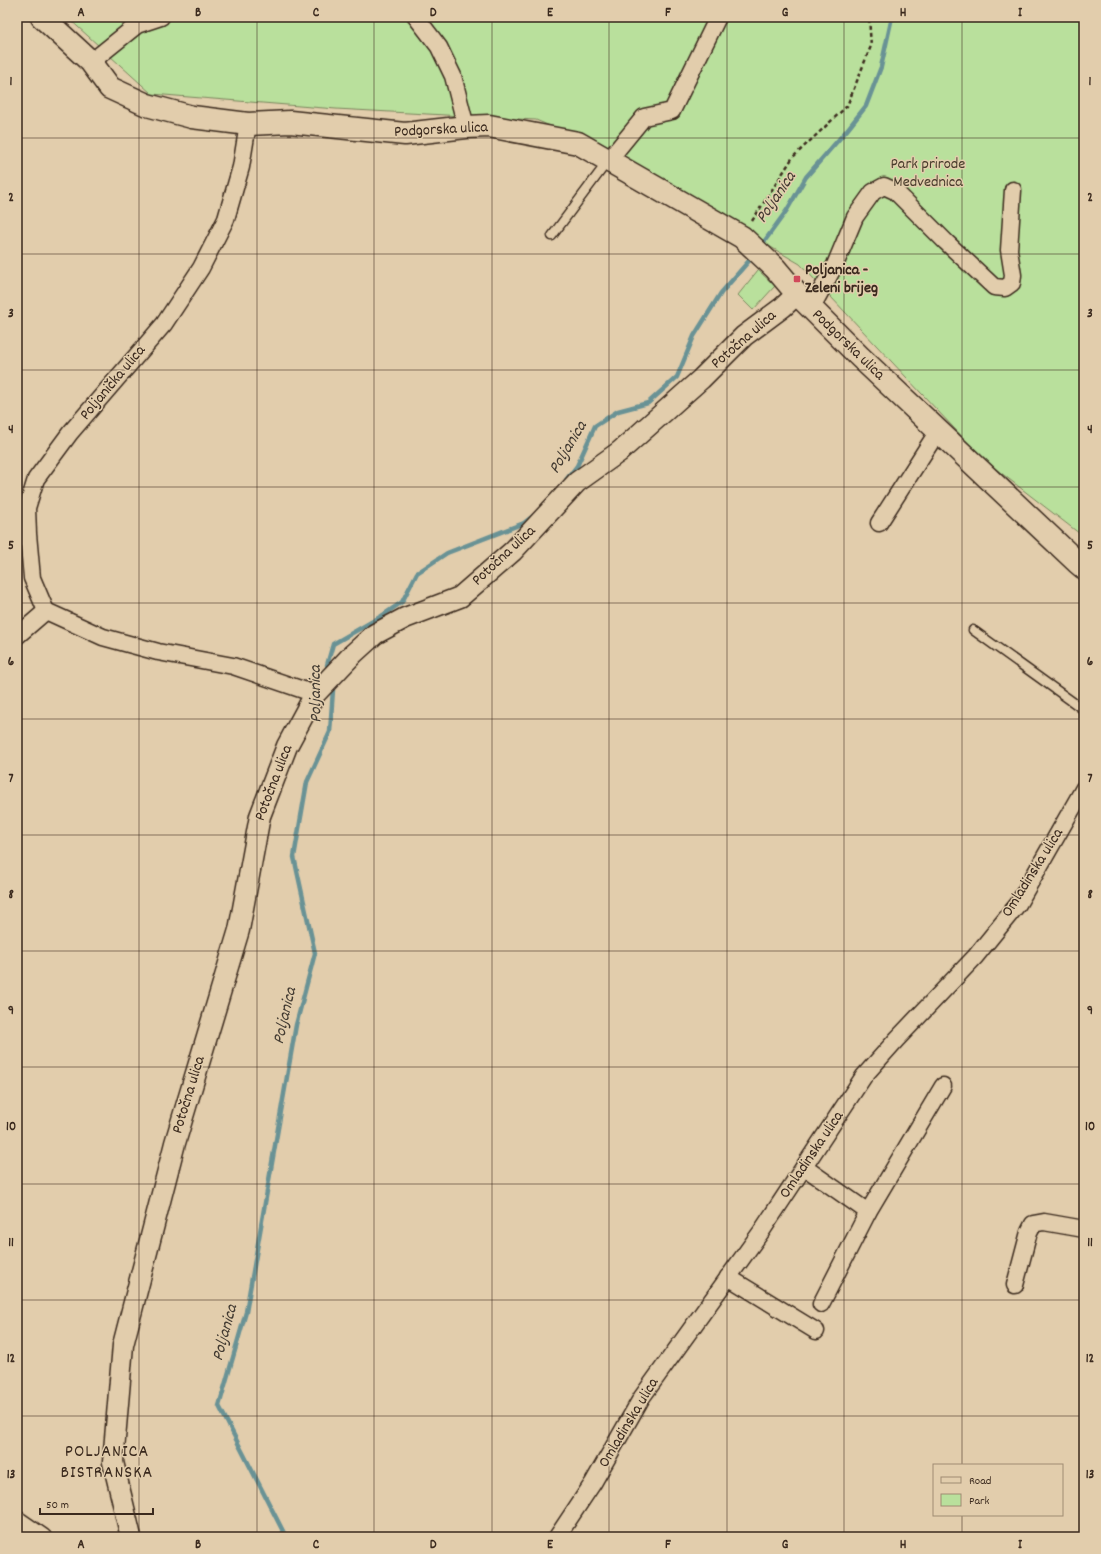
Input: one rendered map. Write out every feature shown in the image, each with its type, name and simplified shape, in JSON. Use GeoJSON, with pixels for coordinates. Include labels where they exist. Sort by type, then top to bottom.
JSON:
{"type":"FeatureCollection","features":[{"type":"Feature","properties":{"kind":"main road","name":"Podgorska ulica"},"geometry":{"type":"LineString","coordinates":[[42,17],[91,62],[110,88],[147,105],[192,117],[248,124],[290,122],[405,134],[489,126],[578,143],[752,246],[775,268],[804,301],[938,431],[1075,554],[1084,568]]}},
{"type":"Feature","properties":{"kind":"street"},"geometry":{"type":"LineString","coordinates":[[91,62],[137,24],[161,17]]}},
{"type":"Feature","properties":{"kind":"street"},"geometry":{"type":"LineString","coordinates":[[416,17],[439,47],[453,76],[466,127]]}},
{"type":"Feature","properties":{"kind":"street"},"geometry":{"type":"LineString","coordinates":[[608,161],[644,117],[672,111],[718,17]]}},
{"type":"Feature","properties":{"kind":"street","name":"Poljanička ulica"},"geometry":{"type":"LineString","coordinates":[[46,610],[32,578],[28,534],[27,508],[36,479],[70,433],[164,324],[202,268],[226,219],[240,167],[248,124]]}},
{"type":"Feature","properties":{"kind":"street"},"geometry":{"type":"LineString","coordinates":[[804,301],[835,265],[855,216],[873,192],[884,186],[895,191],[994,287],[1005,288],[1012,283],[1013,275],[1009,250],[1013,190]]}},
{"type":"Feature","properties":{"kind":"street","name":"Potočna ulica"},"geometry":{"type":"LineString","coordinates":[[131,1537],[112,1462],[122,1345],[175,1143],[239,930],[260,816],[287,746],[318,690],[375,634],[405,618],[460,597],[513,551],[578,482],[619,452],[701,379],[744,336],[783,307],[804,301]]}},
{"type":"Feature","properties":{"kind":"street"},"geometry":{"type":"LineString","coordinates":[[880,522],[938,431]]}},
{"type":"Feature","properties":{"kind":"street"},"geometry":{"type":"LineString","coordinates":[[17,636],[46,610],[103,637],[158,652],[233,666],[318,690]]}},
{"type":"Feature","properties":{"kind":"street","name":"Omladinska ulica"},"geometry":{"type":"LineString","coordinates":[[557,1537],[593,1483],[642,1397],[728,1277],[804,1167],[864,1076],[897,1038],[975,957],[1018,904],[1084,788]]}},
{"type":"Feature","properties":{"kind":"street"},"geometry":{"type":"LineString","coordinates":[[821,1304],[868,1212],[943,1086]]}},
{"type":"Feature","properties":{"kind":"street"},"geometry":{"type":"LineString","coordinates":[[804,1167],[868,1212]]}},
{"type":"Feature","properties":{"kind":"street"},"geometry":{"type":"LineString","coordinates":[[1015,1285],[1029,1232],[1034,1224],[1044,1222],[1084,1229]]}},
{"type":"Feature","properties":{"kind":"street"},"geometry":{"type":"LineString","coordinates":[[728,1277],[816,1331]]}},
{"type":"Feature","properties":{"kind":"street"},"geometry":{"type":"LineString","coordinates":[[17,1519],[43,1537]]}},
{"type":"Feature","properties":{"kind":"lane"},"geometry":{"type":"LineString","coordinates":[[552,236],[608,161]]}},
{"type":"Feature","properties":{"kind":"lane"},"geometry":{"type":"LineString","coordinates":[[973,630],[1084,710]]}},
{"type":"Feature","properties":{"kind":"path"},"geometry":{"type":"LineString","coordinates":[[752,246],[793,157],[847,106],[871,46],[869,17]]}},
{"type":"Feature","properties":{"kind":"green space","name":"Park prirode Medvednica"},"geometry":{"type":"Polygon","coordinates":[[[67,17],[1084,17],[1084,537],[983,459],[800,264],[595,145],[536,120],[336,109],[152,94],[67,17]]]}},
{"type":"Feature","properties":{"kind":"green space"},"geometry":{"type":"Polygon","coordinates":[[[758,270],[775,286],[753,310],[738,295],[758,270]]]}},
{"type":"Feature","properties":{"kind":"waterway","name":"Poljanica"},"geometry":{"type":"LineString","coordinates":[[761,246],[787,210],[806,177],[866,106],[881,67],[892,17]]}},
{"type":"Feature","properties":{"kind":"waterway","name":"Poljanica"},"geometry":{"type":"LineString","coordinates":[[566,480],[577,466],[595,426],[618,411],[648,403],[677,377],[694,336],[721,293],[754,255]]}},
{"type":"Feature","properties":{"kind":"waterway","name":"Poljanica"},"geometry":{"type":"LineString","coordinates":[[329,671],[327,665],[333,644],[380,617],[402,602],[417,573],[447,553],[524,523],[533,516]]}},
{"type":"Feature","properties":{"kind":"waterway","name":"Poljanica"},"geometry":{"type":"LineString","coordinates":[[286,1537],[219,1406],[246,1312],[296,1025],[315,953],[294,857],[307,782],[330,732],[333,690],[332,684]]}},
{"type":"Feature","properties":{"kind":"place","name":"Poljanica - Zeleni brijeg"},"geometry":{"type":"Point","coordinates":[797,279]}},
{"type":"Feature","properties":{"kind":"district","name":"POLJANICA BISTRANSKA"},"geometry":{"type":"Point","coordinates":[107,1462]}}]}
